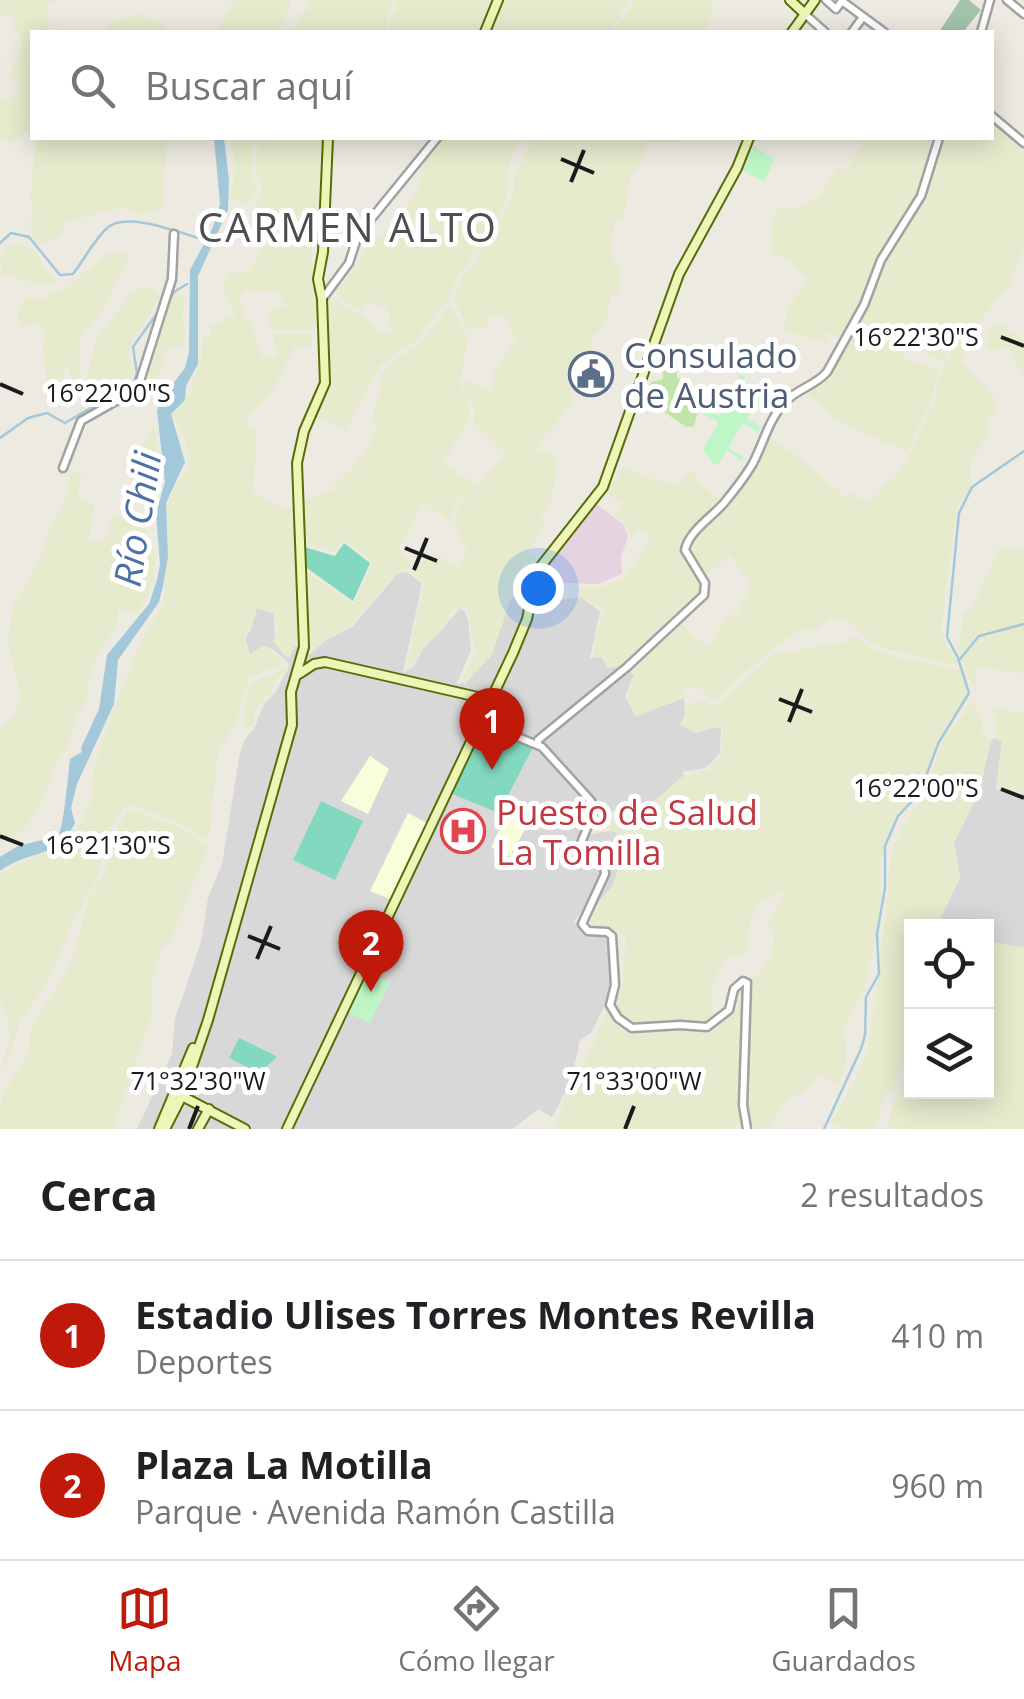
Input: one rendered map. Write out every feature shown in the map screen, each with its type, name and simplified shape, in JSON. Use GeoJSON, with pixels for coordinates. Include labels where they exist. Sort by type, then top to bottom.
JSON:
{"type":"FeatureCollection","features":[{"type":"Feature","properties":{"kind":"main road"},"geometry":{"type":"LineString","coordinates":[[487,30],[498,0]]}},
{"type":"Feature","properties":{"kind":"main road"},"geometry":{"type":"LineString","coordinates":[[790,0],[805,14]]}},
{"type":"Feature","properties":{"kind":"main road"},"geometry":{"type":"LineString","coordinates":[[793,30],[815,0]]}},
{"type":"Feature","properties":{"kind":"main road"},"geometry":{"type":"LineString","coordinates":[[162,1129],[179,1094],[240,912],[292,726],[291,692],[301,669],[304,647],[296,470],[304,431],[325,387],[322,299],[328,140]]}},
{"type":"Feature","properties":{"kind":"main road"},"geometry":{"type":"LineString","coordinates":[[287,1129],[524,630],[542,566],[603,486],[679,274],[747,140]]}},
{"type":"Feature","properties":{"kind":"main road"},"geometry":{"type":"LineString","coordinates":[[301,669],[329,662],[491,700]]}},
{"type":"Feature","properties":{"kind":"main road"},"geometry":{"type":"LineString","coordinates":[[179,1094],[245,1129]]}},
{"type":"Feature","properties":{"kind":"main road"},"geometry":{"type":"LineString","coordinates":[[198,1129],[209,1109]]}},
{"type":"Feature","properties":{"kind":"street"},"geometry":{"type":"LineString","coordinates":[[826,0],[881,30]]}},
{"type":"Feature","properties":{"kind":"street"},"geometry":{"type":"LineString","coordinates":[[980,30],[990,0]]}},
{"type":"Feature","properties":{"kind":"street"},"geometry":{"type":"LineString","coordinates":[[1007,0],[1024,14]]}},
{"type":"Feature","properties":{"kind":"street"},"geometry":{"type":"LineString","coordinates":[[805,14],[823,30]]}},
{"type":"Feature","properties":{"kind":"street"},"geometry":{"type":"LineString","coordinates":[[853,30],[863,17]]}},
{"type":"Feature","properties":{"kind":"street"},"geometry":{"type":"LineString","coordinates":[[994,118],[1024,143]]}},
{"type":"Feature","properties":{"kind":"street"},"geometry":{"type":"LineString","coordinates":[[324,288],[349,263],[358,236],[435,140]]}},
{"type":"Feature","properties":{"kind":"street"},"geometry":{"type":"LineString","coordinates":[[538,746],[538,740],[627,667],[704,595],[705,583],[686,550],[687,541],[723,504],[752,465],[783,404],[827,372],[864,305],[881,260],[921,196],[938,140]]}},
{"type":"Feature","properties":{"kind":"street"},"geometry":{"type":"LineString","coordinates":[[63,468],[81,421],[139,384],[172,280],[174,234]]}},
{"type":"Feature","properties":{"kind":"street"},"geometry":{"type":"LineString","coordinates":[[481,722],[538,746],[587,796],[593,809],[581,844],[603,856],[606,869],[582,924],[588,930],[610,933],[614,939],[611,1010],[622,1022],[632,1028],[707,1027],[729,1010],[736,986],[740,981],[746,982],[748,1032],[743,1106],[747,1129]]}},
{"type":"Feature","properties":{"kind":"shaded area"},"geometry":{"type":"Polygon","coordinates":[[[0,0],[56,0],[47,5],[47,30],[30,30],[30,135],[24,133],[12,143],[0,140],[0,98],[18,96],[19,85],[8,78],[21,53],[23,38],[15,31],[15,19],[0,13],[0,0]]]}},
{"type":"Feature","properties":{"kind":"shaded area"},"geometry":{"type":"Polygon","coordinates":[[[233,0],[291,0],[285,20],[277,30],[218,30],[233,0]]]}},
{"type":"Feature","properties":{"kind":"shaded area"},"geometry":{"type":"Polygon","coordinates":[[[309,0],[393,0],[385,30],[295,30],[309,0]]]}},
{"type":"Feature","properties":{"kind":"shaded area"},"geometry":{"type":"Polygon","coordinates":[[[397,0],[494,0],[483,30],[388,30],[397,0]]]}},
{"type":"Feature","properties":{"kind":"shaded area"},"geometry":{"type":"Polygon","coordinates":[[[501,0],[630,0],[609,30],[490,30],[501,0]]]}},
{"type":"Feature","properties":{"kind":"shaded area"},"geometry":{"type":"Polygon","coordinates":[[[635,0],[713,0],[705,30],[614,30],[635,0]]]}},
{"type":"Feature","properties":{"kind":"shaded area"},"geometry":{"type":"Polygon","coordinates":[[[960,0],[969,0],[981,10],[965,30],[940,30],[960,0]]]}},
{"type":"Feature","properties":{"kind":"shaded area"},"geometry":{"type":"Polygon","coordinates":[[[138,15],[163,24],[162,30],[105,30],[138,15]]]}},
{"type":"Feature","properties":{"kind":"shaded area"},"geometry":{"type":"Polygon","coordinates":[[[994,121],[1022,142],[1024,135],[1024,247],[1008,289],[971,334],[959,328],[943,362],[912,347],[908,353],[873,324],[857,323],[871,301],[883,264],[911,222],[928,186],[941,140],[994,140],[994,121]]]}},
{"type":"Feature","properties":{"kind":"shaded area"},"geometry":{"type":"Polygon","coordinates":[[[36,140],[167,140],[163,207],[143,215],[121,208],[68,221],[59,236],[37,245],[29,223],[34,216],[30,198],[36,140]]]}},
{"type":"Feature","properties":{"kind":"shaded area"},"geometry":{"type":"Polygon","coordinates":[[[230,140],[253,140],[251,172],[257,190],[250,202],[230,200],[236,164],[230,140]]]}},
{"type":"Feature","properties":{"kind":"shaded area"},"geometry":{"type":"Polygon","coordinates":[[[259,140],[326,140],[322,228],[312,229],[320,329],[272,330],[267,321],[269,310],[286,306],[277,292],[245,290],[239,301],[253,326],[261,357],[277,356],[272,333],[311,333],[312,346],[294,347],[272,393],[250,414],[247,424],[257,434],[253,492],[272,504],[295,509],[302,646],[294,646],[290,658],[284,655],[273,641],[277,630],[275,614],[257,608],[251,630],[245,636],[250,654],[263,646],[287,662],[250,678],[239,716],[218,754],[209,837],[205,839],[174,821],[124,806],[105,841],[97,879],[75,918],[47,984],[19,1022],[13,1049],[0,1072],[10,1038],[7,1015],[0,1001],[0,874],[35,855],[53,852],[68,841],[85,816],[92,798],[94,767],[118,697],[163,604],[168,557],[166,503],[189,464],[185,440],[171,414],[192,392],[193,377],[202,360],[202,337],[210,337],[211,326],[236,315],[225,296],[224,281],[230,272],[249,270],[283,222],[274,223],[255,205],[262,189],[255,167],[259,140]]]}},
{"type":"Feature","properties":{"kind":"shaded area"},"geometry":{"type":"Polygon","coordinates":[[[440,140],[517,140],[508,170],[509,191],[494,229],[457,278],[447,301],[415,341],[380,366],[346,429],[315,417],[328,391],[325,298],[329,295],[363,315],[381,333],[392,333],[384,305],[374,306],[370,301],[361,305],[364,310],[356,310],[333,290],[346,281],[372,239],[381,236],[416,194],[425,160],[440,140]]]}},
{"type":"Feature","properties":{"kind":"shaded area"},"geometry":{"type":"Polygon","coordinates":[[[534,140],[678,140],[647,141],[643,161],[631,175],[623,220],[615,220],[610,253],[620,271],[618,292],[610,297],[606,324],[593,337],[590,353],[568,382],[572,400],[538,450],[558,459],[552,498],[541,518],[546,521],[528,553],[542,559],[533,572],[515,574],[514,589],[492,655],[464,685],[461,680],[476,654],[466,606],[454,608],[443,629],[423,649],[410,670],[406,669],[424,583],[412,573],[414,565],[436,554],[458,568],[467,551],[454,523],[460,502],[470,496],[505,453],[473,422],[475,407],[466,395],[463,379],[493,391],[493,373],[516,339],[504,316],[489,316],[489,327],[468,330],[454,300],[462,276],[498,227],[514,191],[514,175],[534,140]]]}},
{"type":"Feature","properties":{"kind":"shaded area"},"geometry":{"type":"Polygon","coordinates":[[[865,140],[935,141],[912,207],[841,338],[829,332],[824,343],[784,331],[788,308],[808,280],[796,266],[772,252],[771,235],[781,206],[794,210],[820,196],[837,168],[847,170],[865,140]]]}},
{"type":"Feature","properties":{"kind":"shaded area"},"geometry":{"type":"Polygon","coordinates":[[[18,241],[38,253],[43,266],[58,282],[44,286],[3,274],[0,259],[5,247],[18,241]]]}},
{"type":"Feature","properties":{"kind":"shaded area"},"geometry":{"type":"Polygon","coordinates":[[[130,253],[109,290],[113,294],[80,340],[80,369],[74,389],[67,361],[59,397],[43,389],[47,375],[42,354],[44,330],[39,324],[22,327],[17,313],[25,298],[46,298],[52,290],[66,289],[106,254],[130,253]]]}},
{"type":"Feature","properties":{"kind":"shaded area"},"geometry":{"type":"Polygon","coordinates":[[[143,287],[161,296],[131,343],[131,380],[80,412],[95,341],[128,297],[143,287]]]}},
{"type":"Feature","properties":{"kind":"shaded area"},"geometry":{"type":"Polygon","coordinates":[[[177,292],[184,297],[182,323],[186,331],[181,346],[169,347],[148,399],[141,391],[152,350],[164,310],[177,292]]]}},
{"type":"Feature","properties":{"kind":"shaded area"},"geometry":{"type":"Polygon","coordinates":[[[451,304],[468,340],[460,382],[470,410],[469,420],[442,464],[477,484],[469,495],[458,500],[449,521],[424,502],[399,549],[411,563],[408,570],[397,573],[352,625],[309,654],[303,569],[354,605],[372,562],[343,540],[335,552],[303,543],[303,500],[333,490],[355,466],[359,455],[364,458],[377,425],[373,420],[381,376],[395,359],[418,346],[451,304]]]}},
{"type":"Feature","properties":{"kind":"shaded area"},"geometry":{"type":"Polygon","coordinates":[[[999,323],[1024,340],[1024,380],[1010,348],[994,351],[986,347],[987,330],[999,323]]]}},
{"type":"Feature","properties":{"kind":"shaded area"},"geometry":{"type":"Polygon","coordinates":[[[854,327],[878,330],[905,354],[903,358],[938,369],[932,399],[907,452],[833,419],[806,392],[829,376],[854,327]]]}},
{"type":"Feature","properties":{"kind":"shaded area"},"geometry":{"type":"Polygon","coordinates":[[[960,333],[969,339],[961,361],[998,402],[986,427],[990,433],[970,462],[971,486],[957,508],[941,629],[946,646],[957,661],[952,665],[885,649],[874,645],[848,621],[835,622],[832,617],[814,631],[801,630],[770,650],[714,701],[698,687],[684,688],[686,696],[638,716],[626,699],[634,676],[628,668],[679,623],[708,648],[728,614],[737,616],[752,584],[730,555],[705,577],[688,548],[689,542],[725,505],[766,437],[798,456],[845,497],[853,493],[870,504],[901,471],[935,400],[938,378],[960,333]]]}},
{"type":"Feature","properties":{"kind":"shaded area"},"geometry":{"type":"Polygon","coordinates":[[[154,426],[162,483],[158,498],[152,498],[149,469],[141,451],[154,426]]]}},
{"type":"Feature","properties":{"kind":"shaded area"},"geometry":{"type":"Polygon","coordinates":[[[622,467],[657,481],[678,483],[691,470],[722,502],[685,540],[684,551],[705,589],[624,666],[608,668],[603,656],[594,658],[594,642],[604,611],[578,594],[580,588],[599,588],[627,576],[652,535],[637,528],[631,538],[625,522],[614,515],[622,504],[604,491],[622,467]]]}},
{"type":"Feature","properties":{"kind":"shaded area"},"geometry":{"type":"Polygon","coordinates":[[[72,470],[82,475],[77,497],[95,505],[88,539],[103,543],[114,516],[146,527],[147,550],[155,551],[154,578],[146,600],[134,615],[119,607],[117,625],[97,656],[87,684],[88,697],[78,714],[68,748],[54,766],[43,800],[23,831],[0,843],[0,729],[15,713],[21,698],[8,644],[12,607],[37,566],[53,521],[63,506],[72,470]]]}},
{"type":"Feature","properties":{"kind":"shaded area"},"geometry":{"type":"Polygon","coordinates":[[[595,503],[623,524],[628,536],[621,557],[622,574],[598,584],[537,582],[541,570],[595,503]]]}},
{"type":"Feature","properties":{"kind":"shaded area"},"geometry":{"type":"Polygon","coordinates":[[[1000,546],[1024,551],[1024,668],[1021,674],[975,667],[974,690],[959,651],[963,614],[972,608],[1000,546]]]}},
{"type":"Feature","properties":{"kind":"shaded area"},"geometry":{"type":"Polygon","coordinates":[[[407,572],[422,583],[403,673],[414,666],[423,649],[460,609],[468,620],[471,650],[457,683],[460,684],[484,656],[502,625],[506,611],[498,593],[511,600],[519,589],[536,584],[545,586],[543,597],[549,602],[580,597],[600,611],[590,658],[602,657],[607,667],[625,665],[640,680],[633,677],[625,697],[636,716],[684,698],[685,716],[680,724],[696,732],[721,727],[720,752],[705,768],[682,772],[684,775],[656,800],[608,812],[586,835],[617,833],[623,856],[612,887],[600,900],[589,901],[574,922],[589,933],[610,936],[614,987],[591,1033],[580,1040],[571,1081],[552,1117],[538,1109],[513,1129],[137,1129],[172,1054],[175,1019],[201,942],[208,898],[222,864],[240,752],[264,704],[289,667],[271,648],[263,646],[250,656],[247,651],[246,639],[257,606],[274,613],[275,640],[305,646],[309,655],[325,641],[352,627],[398,573],[407,572]]]}},
{"type":"Feature","properties":{"kind":"shaded area"},"geometry":{"type":"Polygon","coordinates":[[[855,636],[871,648],[897,657],[960,670],[968,691],[964,707],[946,723],[915,798],[897,820],[880,862],[881,918],[862,994],[842,1029],[846,1036],[846,1067],[837,1085],[821,1074],[804,1092],[788,1099],[767,1129],[756,1129],[746,1106],[750,978],[760,974],[771,956],[774,939],[768,921],[785,894],[781,892],[760,901],[750,922],[748,951],[727,958],[713,980],[713,1020],[703,1025],[677,1021],[636,1026],[622,1021],[613,1008],[623,985],[626,936],[620,931],[589,929],[585,925],[595,901],[612,887],[623,856],[617,833],[610,831],[610,822],[629,822],[626,810],[656,800],[684,775],[707,771],[723,754],[722,726],[695,733],[680,724],[686,704],[705,700],[713,708],[772,655],[847,641],[855,636]]]}},
{"type":"Feature","properties":{"kind":"shaded area"},"geometry":{"type":"Polygon","coordinates":[[[288,666],[256,708],[253,725],[244,730],[245,700],[251,684],[288,666]]]}},
{"type":"Feature","properties":{"kind":"shaded area"},"geometry":{"type":"Polygon","coordinates":[[[971,700],[982,719],[983,737],[991,739],[981,787],[954,843],[960,877],[940,919],[904,919],[904,1061],[896,1084],[885,1095],[875,1129],[844,1129],[831,1122],[867,1052],[891,855],[902,827],[921,800],[946,732],[964,714],[971,700]]]}},
{"type":"Feature","properties":{"kind":"shaded area"},"geometry":{"type":"Polygon","coordinates":[[[994,708],[1024,713],[1024,794],[996,790],[1002,741],[997,740],[994,708]]]}},
{"type":"Feature","properties":{"kind":"shaded area"},"geometry":{"type":"Polygon","coordinates":[[[992,739],[1002,741],[996,790],[1024,794],[1024,948],[994,942],[994,919],[940,919],[960,877],[954,843],[981,788],[992,739]]]}},
{"type":"Feature","properties":{"kind":"shaded area"},"geometry":{"type":"Polygon","coordinates":[[[370,756],[389,769],[368,814],[341,801],[370,756]]]}},
{"type":"Feature","properties":{"kind":"shaded area"},"geometry":{"type":"Polygon","coordinates":[[[512,805],[532,816],[510,857],[491,847],[512,805]]]}},
{"type":"Feature","properties":{"kind":"shaded area"},"geometry":{"type":"Polygon","coordinates":[[[128,809],[172,824],[209,845],[171,939],[161,949],[152,977],[152,1014],[113,1129],[0,1129],[0,1107],[5,1091],[29,1053],[31,1026],[71,964],[91,893],[104,874],[113,836],[128,809]]]}},
{"type":"Feature","properties":{"kind":"shaded area"},"geometry":{"type":"Polygon","coordinates":[[[408,813],[427,823],[392,900],[370,891],[408,813]]]}},
{"type":"Feature","properties":{"kind":"shaded area"},"geometry":{"type":"Polygon","coordinates":[[[994,942],[1024,948],[1024,1129],[888,1129],[892,1107],[904,1088],[904,1099],[994,1099],[994,942]]]}},
{"type":"Feature","properties":{"kind":"shaded area"},"geometry":{"type":"Polygon","coordinates":[[[743,984],[744,1128],[739,1123],[732,1129],[556,1129],[564,1098],[590,1053],[607,1010],[631,1030],[711,1030],[731,1012],[737,990],[743,984]]]}},
{"type":"Feature","properties":{"kind":"green space"},"geometry":{"type":"Polygon","coordinates":[[[753,146],[775,159],[764,182],[742,170],[753,146]]]}},
{"type":"Feature","properties":{"kind":"green space"},"geometry":{"type":"Polygon","coordinates":[[[677,368],[677,377],[700,402],[694,426],[686,427],[657,407],[639,408],[640,401],[649,395],[651,382],[663,379],[662,370],[677,368]]]}},
{"type":"Feature","properties":{"kind":"green space"},"geometry":{"type":"Polygon","coordinates":[[[739,374],[745,376],[741,391],[760,395],[761,403],[746,418],[761,427],[758,432],[743,423],[728,448],[743,457],[741,461],[727,450],[714,465],[703,450],[718,421],[703,414],[704,410],[720,416],[728,393],[740,390],[739,374]]]}},
{"type":"Feature","properties":{"kind":"green space"},"geometry":{"type":"Polygon","coordinates":[[[344,543],[370,563],[353,601],[304,566],[304,547],[335,556],[344,543]]]}},
{"type":"Feature","properties":{"kind":"green space"},"geometry":{"type":"Polygon","coordinates":[[[486,725],[533,747],[499,813],[452,794],[486,725]]]}},
{"type":"Feature","properties":{"kind":"green space"},"geometry":{"type":"Polygon","coordinates":[[[321,801],[363,821],[335,880],[293,860],[321,801]]]}},
{"type":"Feature","properties":{"kind":"green space"},"geometry":{"type":"Polygon","coordinates":[[[368,971],[390,982],[370,1023],[348,1013],[368,971]]]}},
{"type":"Feature","properties":{"kind":"green space"},"geometry":{"type":"Polygon","coordinates":[[[239,1038],[276,1058],[259,1073],[229,1058],[239,1038]]]}},
{"type":"Feature","properties":{"kind":"water"},"geometry":{"type":"Polygon","coordinates":[[[214,140],[224,140],[228,210],[198,276],[198,364],[186,386],[185,400],[171,414],[185,462],[166,503],[168,557],[159,602],[118,660],[114,704],[77,784],[71,808],[75,823],[68,835],[52,848],[0,871],[0,857],[18,846],[58,836],[70,759],[82,752],[99,709],[107,655],[149,604],[157,580],[160,564],[156,513],[165,482],[157,411],[185,368],[189,352],[190,270],[213,227],[220,204],[214,140]]]}},
{"type":"Feature","properties":{"kind":"waterway"},"geometry":{"type":"LineString","coordinates":[[0,243],[11,233],[29,237],[60,275],[73,274],[102,233],[116,223],[142,223],[208,241]]}},
{"type":"Feature","properties":{"kind":"waterway"},"geometry":{"type":"LineString","coordinates":[[167,305],[174,292],[187,284]]}},
{"type":"Feature","properties":{"kind":"waterway"},"geometry":{"type":"LineString","coordinates":[[0,438],[28,418],[47,413],[65,423],[133,383],[137,374],[133,347],[160,309]]}},
{"type":"Feature","properties":{"kind":"waterway"},"geometry":{"type":"LineString","coordinates":[[824,1129],[861,1049],[866,997],[879,974],[877,934],[885,888],[885,846],[898,816],[919,794],[939,742],[969,693],[947,637],[959,513],[972,487],[1024,451]]}},
{"type":"Feature","properties":{"kind":"waterway"},"geometry":{"type":"LineString","coordinates":[[960,659],[979,636],[1024,624]]}},
{"type":"Feature","properties":{"kind":"place","name":"Consulado de Austria"},"geometry":{"type":"Point","coordinates":[591,374]}},
{"type":"Feature","properties":{"kind":"place","name":"Estadio Ulises Torres Montes Revilla"},"geometry":{"type":"Point","coordinates":[492,770]}},
{"type":"Feature","properties":{"kind":"place","name":"Puesto de Salud La Tomilla"},"geometry":{"type":"Point","coordinates":[463,831]}},
{"type":"Feature","properties":{"kind":"place","name":"Plaza La Motilla"},"geometry":{"type":"Point","coordinates":[371,992]}},
{"type":"Feature","properties":{"kind":"district","name":"CARMEN ALTO"},"geometry":{"type":"Point","coordinates":[348,226]}},
{"type":"Feature","properties":{"kind":"water label","name":"Río Chili"},"geometry":{"type":"Point","coordinates":[136,519]}}]}
